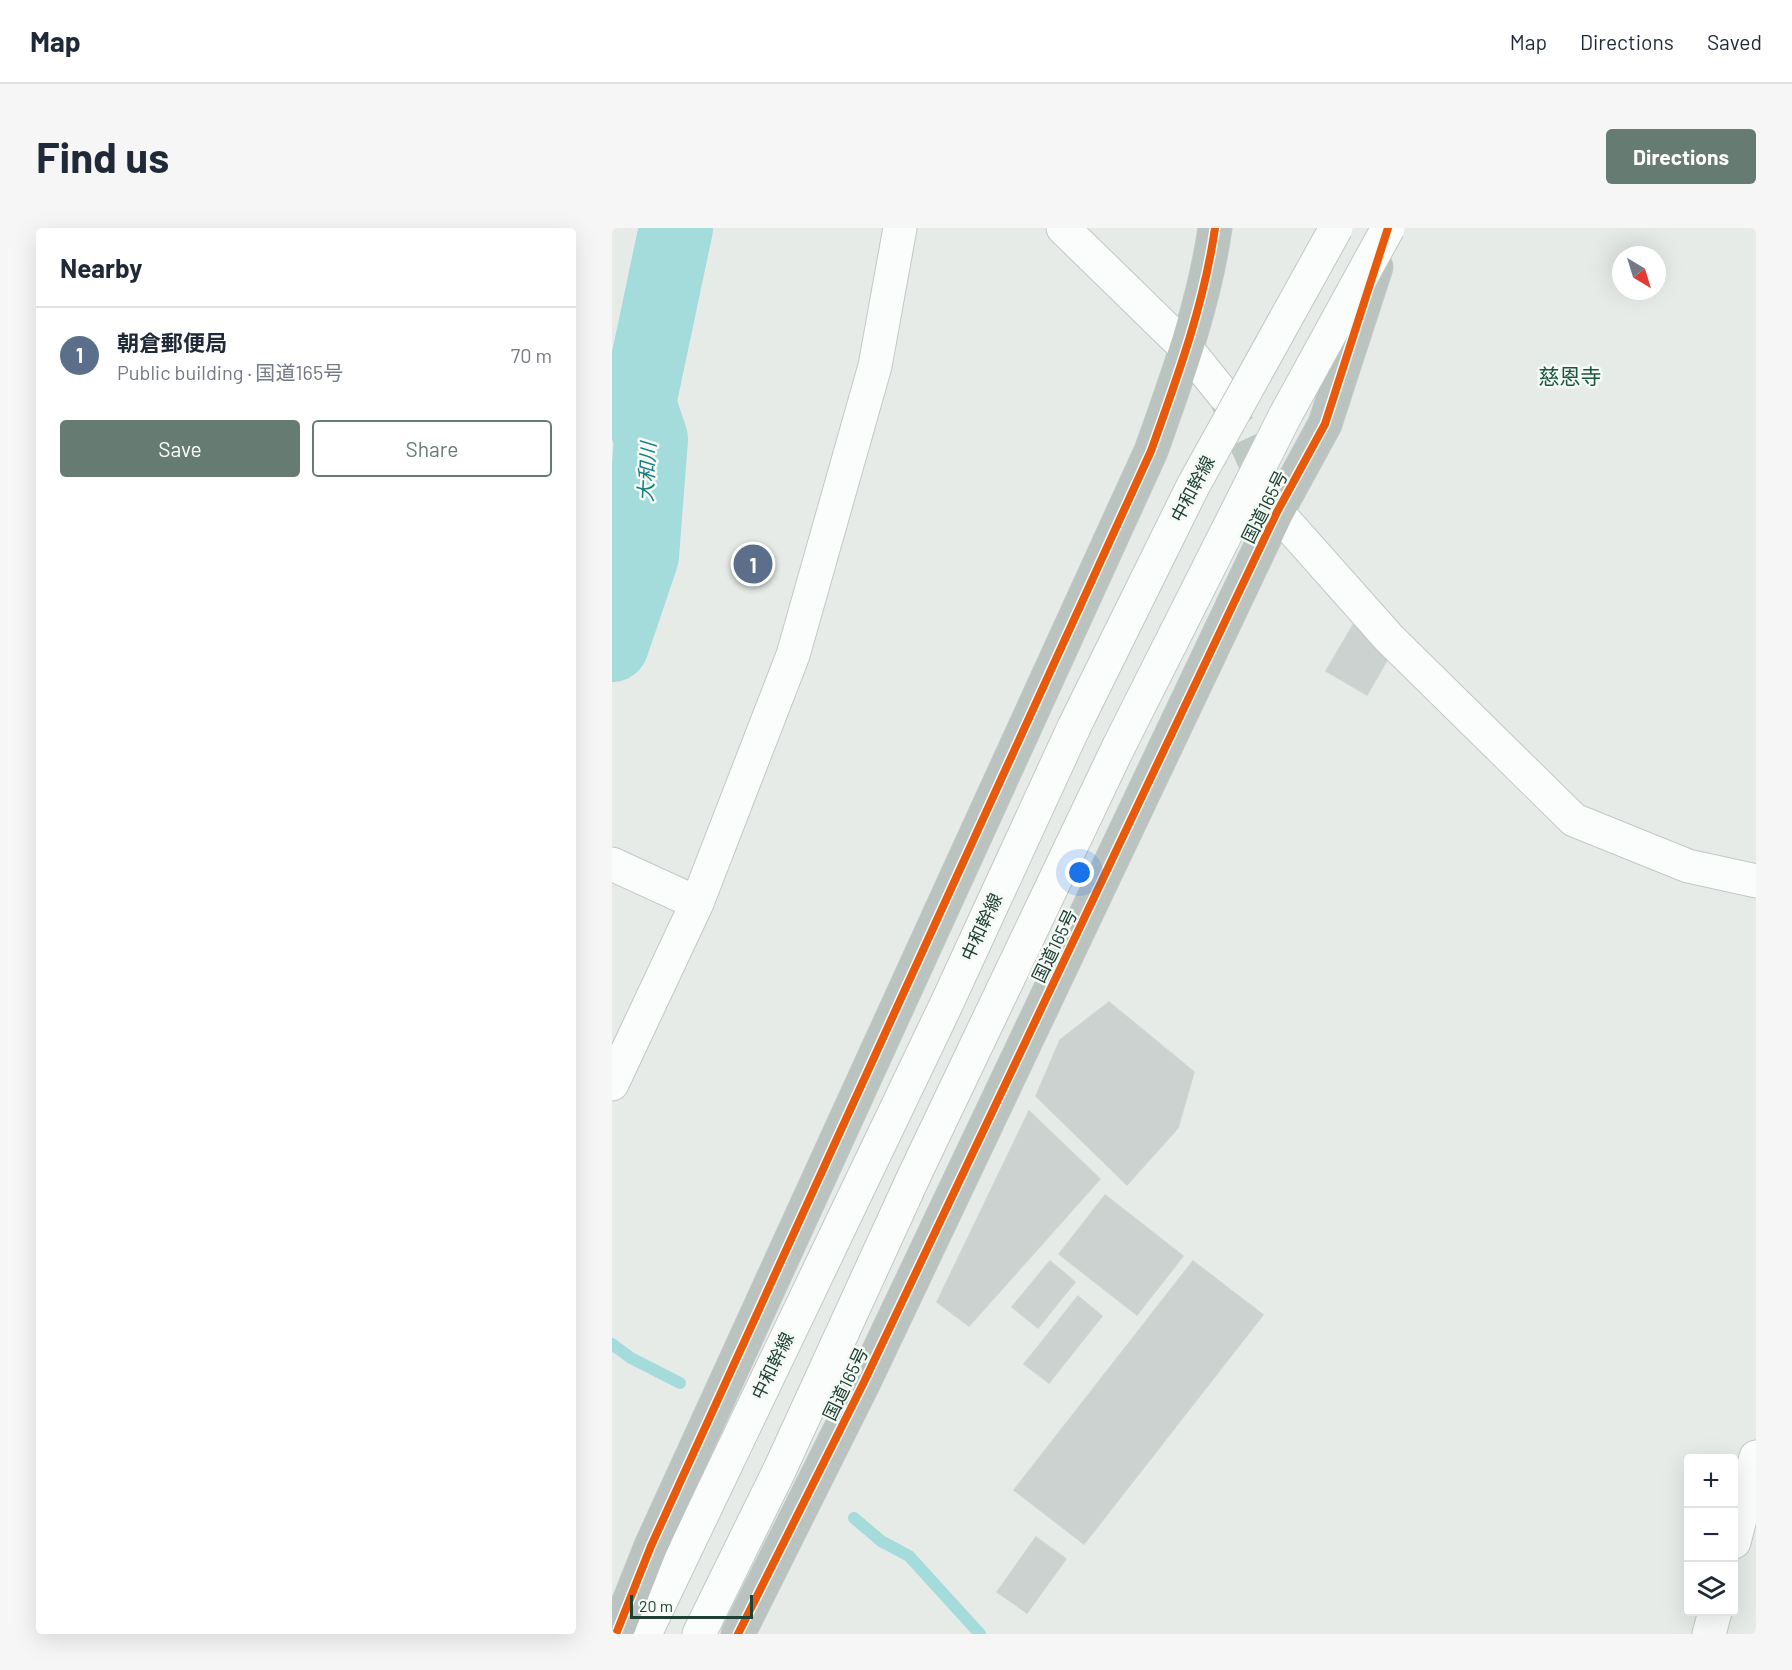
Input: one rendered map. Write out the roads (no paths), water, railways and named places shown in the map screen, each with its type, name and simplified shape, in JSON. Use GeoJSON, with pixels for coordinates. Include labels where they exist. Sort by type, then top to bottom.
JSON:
{"type":"FeatureCollection","features":[{"type":"Feature","properties":{"kind":"highway"},"geometry":{"type":"LineString","coordinates":[[616,1634],[661,1524],[1151,451],[1187,349],[1208,275],[1215,228]]}},
{"type":"Feature","properties":{"kind":"highway","name":"国道165号"},"geometry":{"type":"LineString","coordinates":[[738,1634],[864,1382],[1272,501],[1325,424],[1388,228]]}},
{"type":"Feature","properties":{"kind":"main road"},"geometry":{"type":"LineString","coordinates":[[612,1084],[697,903],[794,655],[875,366],[900,228]]}},
{"type":"Feature","properties":{"kind":"main road"},"geometry":{"type":"LineString","coordinates":[[1063,228],[1187,349],[1224,394]]}},
{"type":"Feature","properties":{"kind":"main road","name":"中和幹線"},"geometry":{"type":"LineString","coordinates":[[645,1634],[946,1005],[1074,727],[1194,486],[1336,228]]}},
{"type":"Feature","properties":{"kind":"main road"},"geometry":{"type":"LineString","coordinates":[[699,1634],[780,1469],[920,1163],[1118,748],[1285,416],[1388,228]]}},
{"type":"Feature","properties":{"kind":"main road"},"geometry":{"type":"LineString","coordinates":[[1272,501],[1389,638],[1574,819],[1688,866],[1756,881]]}},
{"type":"Feature","properties":{"kind":"main road"},"geometry":{"type":"LineString","coordinates":[[612,864],[697,903]]}},
{"type":"Feature","properties":{"kind":"main road"},"geometry":{"type":"LineString","coordinates":[[1738,1527],[1756,1457]]}},
{"type":"Feature","properties":{"kind":"main road"},"geometry":{"type":"LineString","coordinates":[[1709,1634],[1714,1616]]}},
{"type":"Feature","properties":{"kind":"water","name":"大和川"},"geometry":{"type":"Polygon","coordinates":[[[664,228],[688,228],[663,321],[673,332],[647,434],[621,407],[650,295],[664,228]]]}},
{"type":"Feature","properties":{"kind":"waterway","name":"大和川"},"geometry":{"type":"LineString","coordinates":[[612,645],[642,556],[651,439],[639,403],[676,228]]}},
{"type":"Feature","properties":{"kind":"waterway"},"geometry":{"type":"LineString","coordinates":[[612,1344],[631,1358],[680,1383]]}},
{"type":"Feature","properties":{"kind":"waterway"},"geometry":{"type":"LineString","coordinates":[[854,1518],[881,1541],[909,1556],[980,1634]]}},
{"type":"Feature","properties":{"kind":"tunnel"},"geometry":{"type":"LineString","coordinates":[[1224,395],[1267,490]]}},
{"type":"Feature","properties":{"kind":"place","name":"朝倉郵便局"},"geometry":{"type":"Point","coordinates":[753,564]}},
{"type":"Feature","properties":{"kind":"district","name":"慈恩寺"},"geometry":{"type":"Point","coordinates":[1570,377]}}]}
